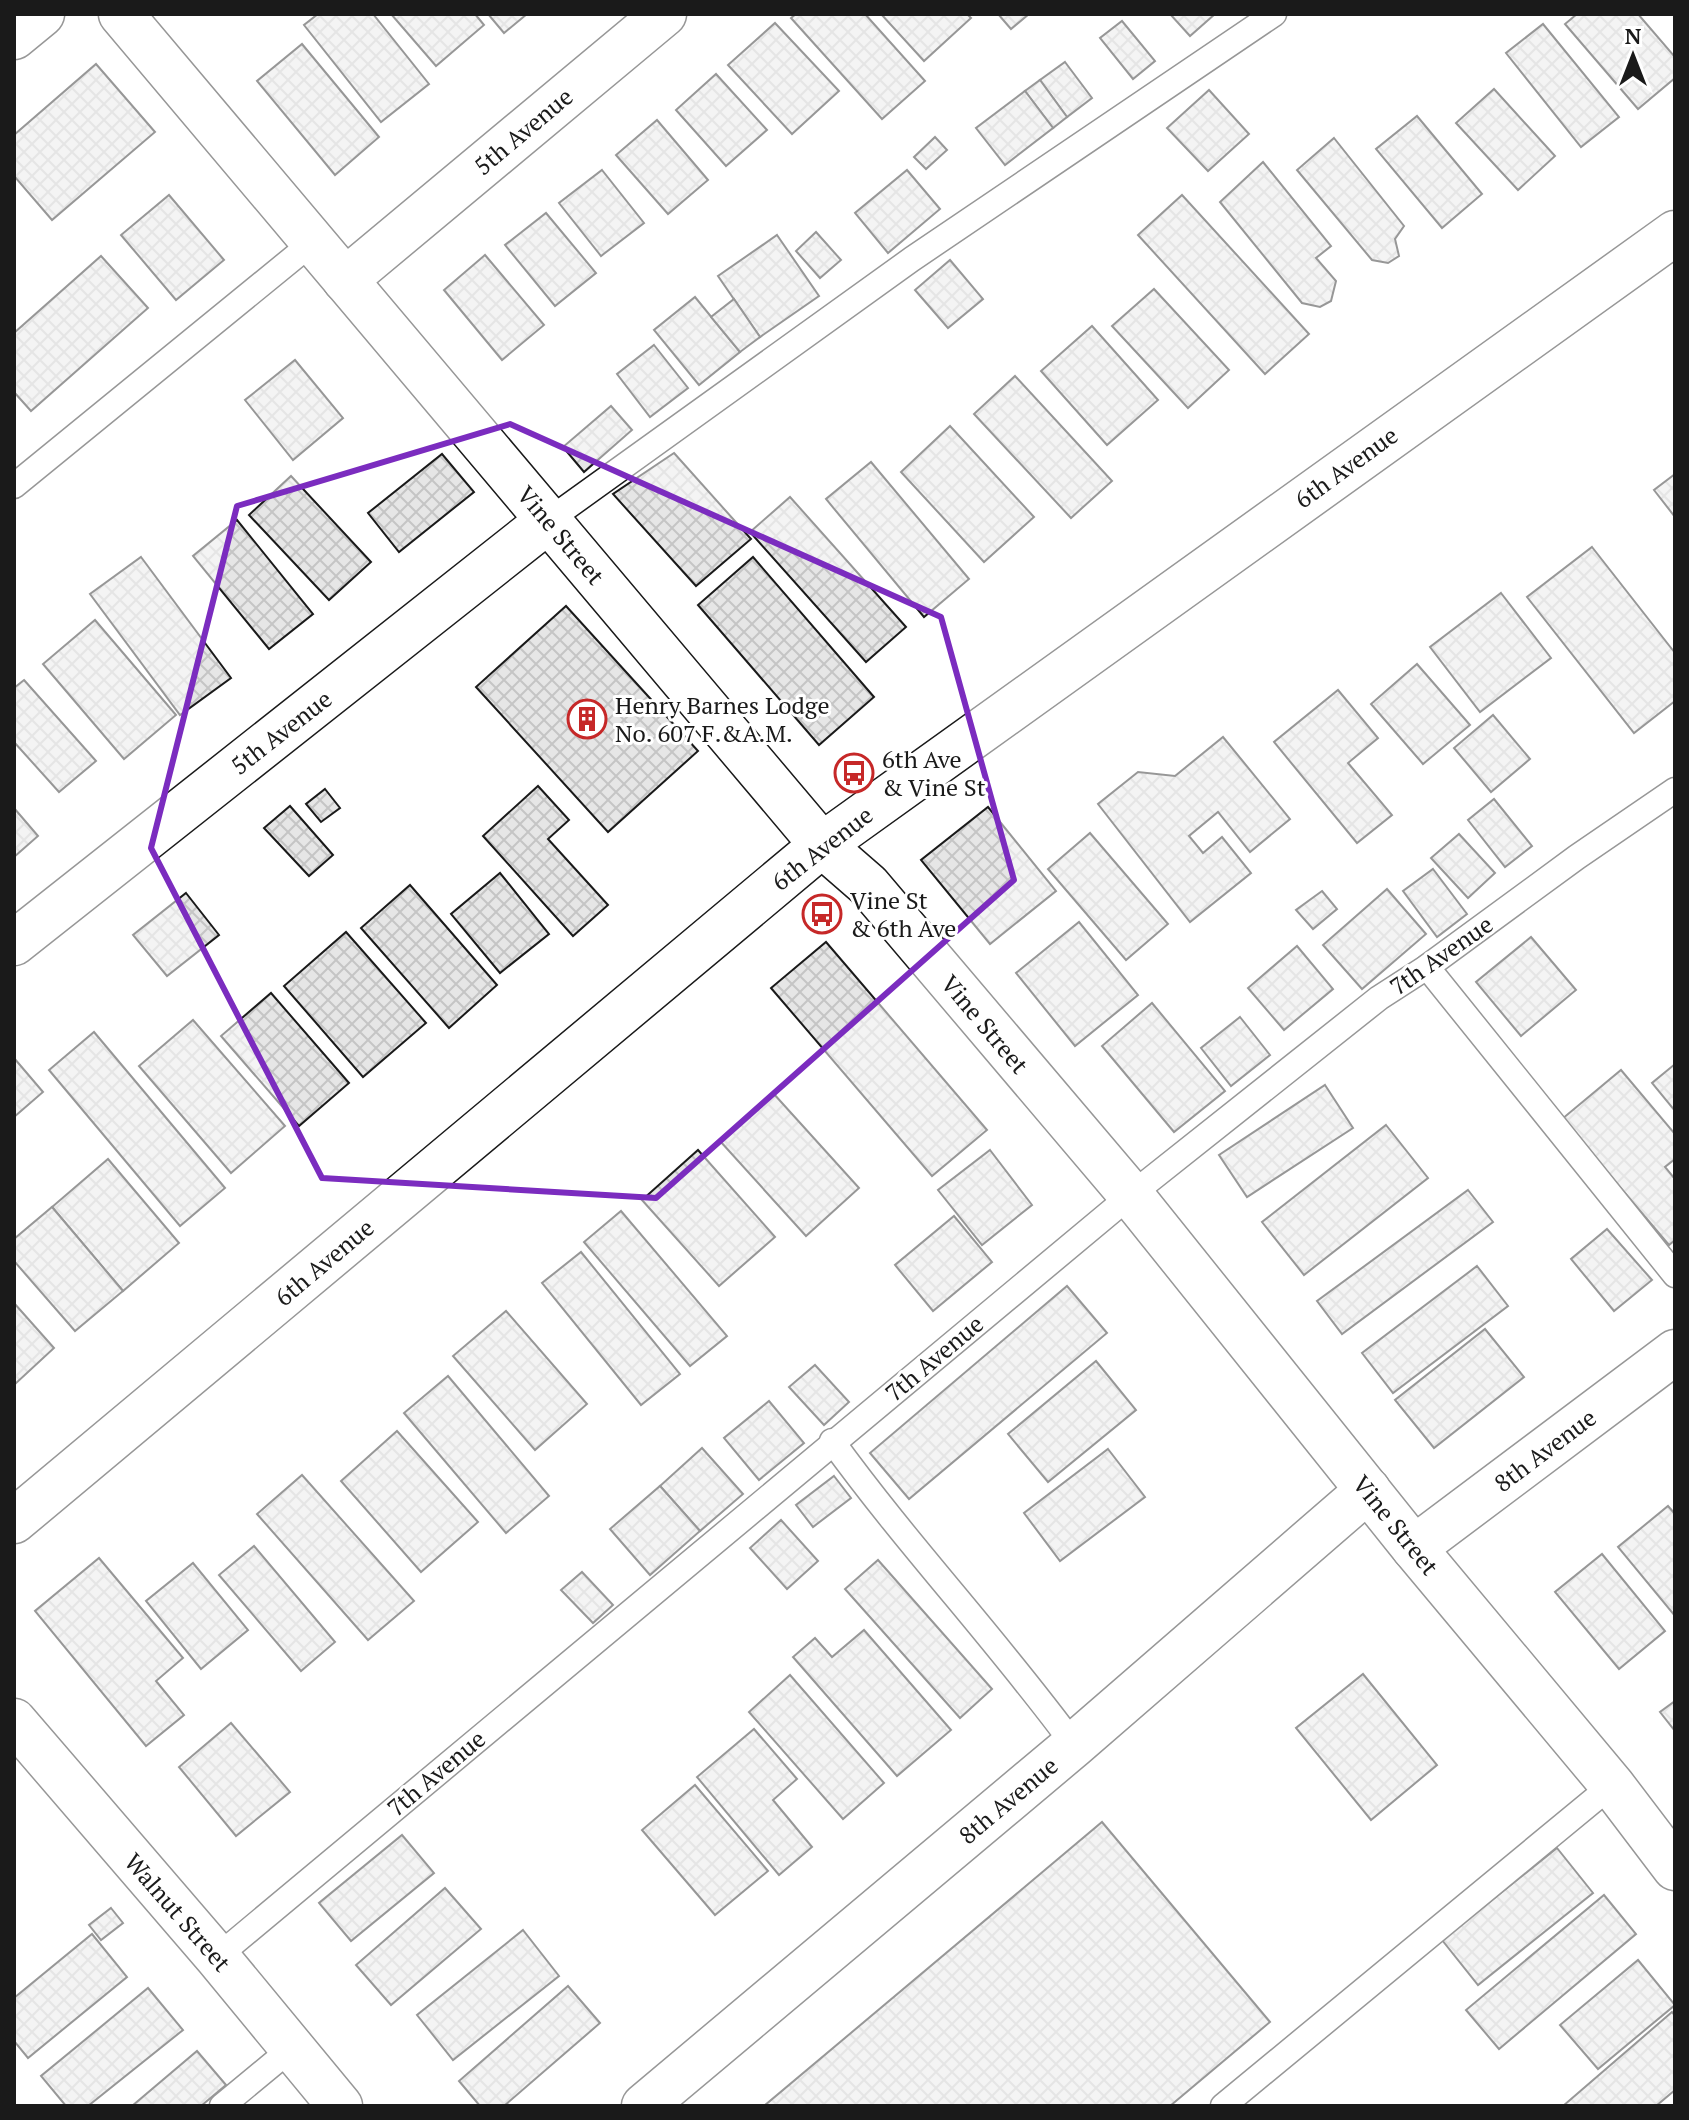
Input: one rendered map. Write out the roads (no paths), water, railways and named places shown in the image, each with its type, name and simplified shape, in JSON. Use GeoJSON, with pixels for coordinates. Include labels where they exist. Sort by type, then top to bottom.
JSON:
{"type":"FeatureCollection","features":[{"type":"Feature","properties":{"kind":"street"},"geometry":{"type":"LineString","coordinates":[[14,37],[42,14]]}},
{"type":"Feature","properties":{"kind":"street","name":"5th Avenue"},"geometry":{"type":"LineString","coordinates":[[345,280],[664,14]]}},
{"type":"Feature","properties":{"kind":"street","name":"Vine Street"},"geometry":{"type":"LineString","coordinates":[[132,18],[313,242],[822,845],[868,885],[1131,1195],[1414,1548],[1612,1785],[1675,1868]]}},
{"type":"Feature","properties":{"kind":"street","name":"6th Avenue"},"geometry":{"type":"LineString","coordinates":[[14,1521],[822,845],[1675,233]]}},
{"type":"Feature","properties":{"kind":"street","name":"5th Avenue"},"geometry":{"type":"LineString","coordinates":[[14,943],[549,520]]}},
{"type":"Feature","properties":{"kind":"street","name":"8th Avenue"},"geometry":{"type":"LineString","coordinates":[[1414,1548],[1675,1352]]}},
{"type":"Feature","properties":{"kind":"street","name":"8th Avenue"},"geometry":{"type":"LineString","coordinates":[[644,2106],[1074,1745],[1368,1490]]}},
{"type":"Feature","properties":{"kind":"street","name":"Walnut Street"},"geometry":{"type":"LineString","coordinates":[[15,1724],[217,1957],[340,2106]]}},
{"type":"Feature","properties":{"kind":"lane"},"geometry":{"type":"LineString","coordinates":[[549,520],[912,259],[1274,14]]}},
{"type":"Feature","properties":{"kind":"lane"},"geometry":{"type":"LineString","coordinates":[[14,486],[313,242]]}},
{"type":"Feature","properties":{"kind":"lane","name":"7th Avenue"},"geometry":{"type":"LineString","coordinates":[[217,1957],[832,1441],[1131,1195],[1379,998],[1674,792]]}},
{"type":"Feature","properties":{"kind":"lane"},"geometry":{"type":"LineString","coordinates":[[1427,967],[1675,1275]]}},
{"type":"Feature","properties":{"kind":"lane"},"geometry":{"type":"LineString","coordinates":[[832,1441],[918,1554],[1031,1686],[1074,1745]]}},
{"type":"Feature","properties":{"kind":"lane"},"geometry":{"type":"LineString","coordinates":[[1223,2106],[1612,1785]]}},
{"type":"Feature","properties":{"kind":"lane"},"geometry":{"type":"LineString","coordinates":[[222,2106],[292,2048]]}},
{"type":"Feature","properties":{"kind":"place","name":"Henry Barnes Lodge No. 607 F.&A.M."},"geometry":{"type":"Point","coordinates":[587,719]}},
{"type":"Feature","properties":{"kind":"place","name":"6th Ave & Vine St"},"geometry":{"type":"Point","coordinates":[854,773]}},
{"type":"Feature","properties":{"kind":"place","name":"Vine St & 6th Ave"},"geometry":{"type":"Point","coordinates":[822,914]}}]}
